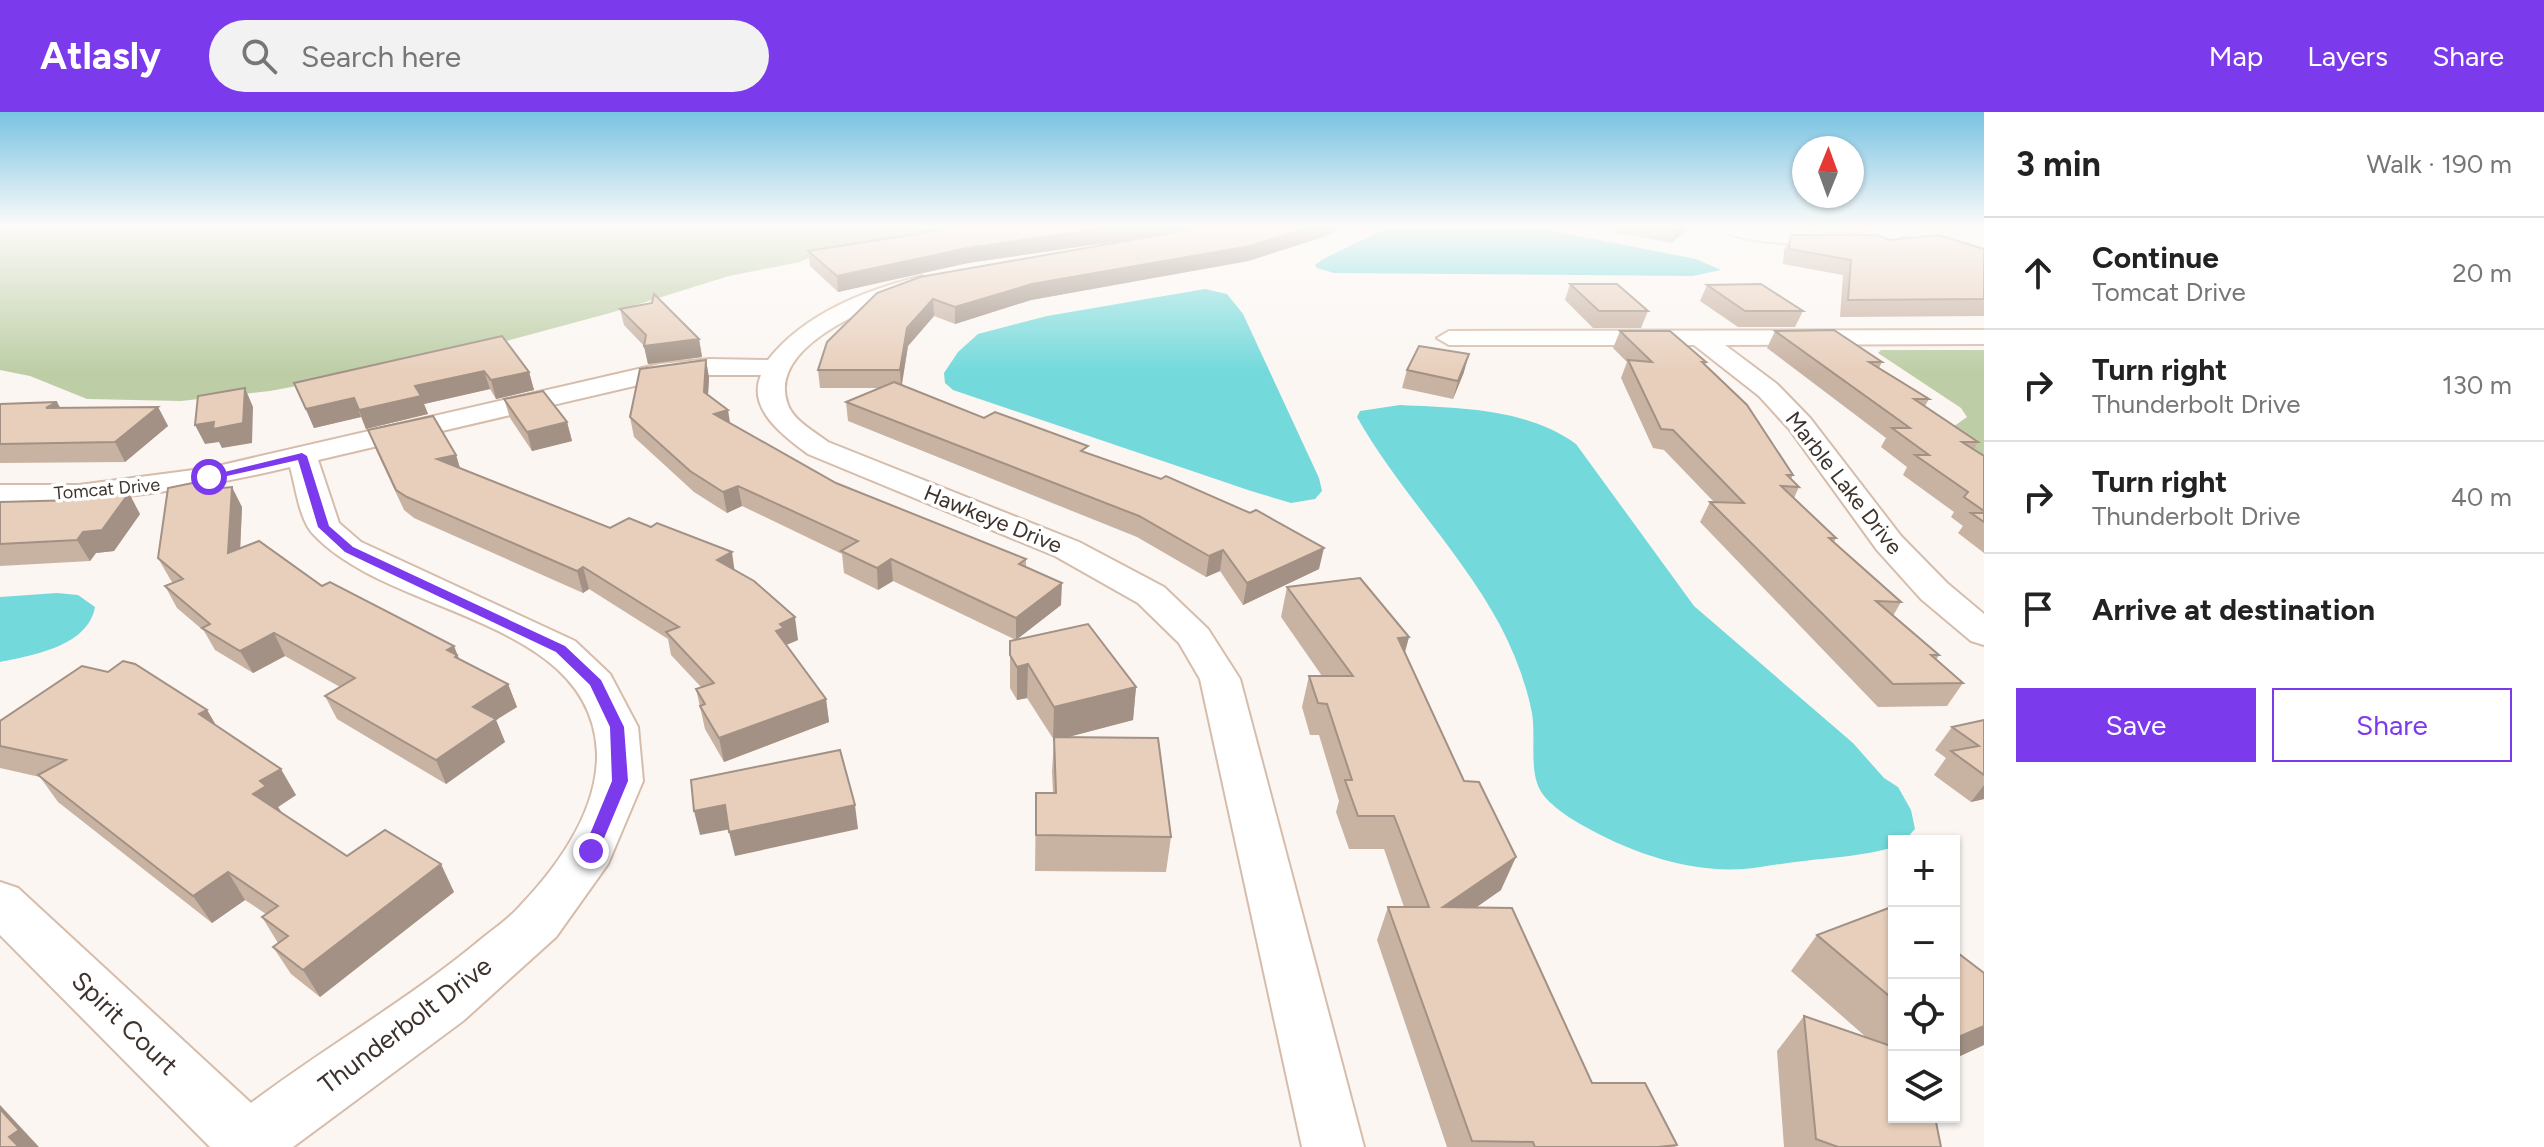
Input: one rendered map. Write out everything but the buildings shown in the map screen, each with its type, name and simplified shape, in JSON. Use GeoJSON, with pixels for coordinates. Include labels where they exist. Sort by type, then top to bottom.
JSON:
{"type":"FeatureCollection","features":[{"type":"Feature","properties":{"kind":"street"},"geometry":{"type":"LineString","coordinates":[[777,368],[782,356],[842,310],[916,284],[947,278]]}},
{"type":"Feature","properties":{"kind":"street","name":"Marble Lake Drive"},"geometry":{"type":"LineString","coordinates":[[1699,337],[1768,390],[1800,424],[1889,543],[1934,591],[1984,633]]}},
{"type":"Feature","properties":{"kind":"street"},"geometry":{"type":"LineString","coordinates":[[1449,338],[1984,337]]}},
{"type":"Feature","properties":{"kind":"street","name":"Tomcat Drive"},"geometry":{"type":"LineString","coordinates":[[0,495],[79,494],[209,477],[660,372],[710,367],[777,368]]}},
{"type":"Feature","properties":{"kind":"street","name":"Hawkeye Drive"},"geometry":{"type":"LineString","coordinates":[[777,368],[772,403],[790,427],[818,448],[1067,549],[1151,595],[1194,637],[1220,679],[1333,1147]]}},
{"type":"Feature","properties":{"kind":"street","name":"Thunderbolt Drive"},"geometry":{"type":"LineString","coordinates":[[247,1145],[302,1101],[443,1004],[538,922],[591,851],[620,781],[617,727],[596,683],[561,649],[349,549],[324,527],[302,456]]}},
{"type":"Feature","properties":{"kind":"street","name":"Spirit Court"},"geometry":{"type":"LineString","coordinates":[[0,902],[247,1145]]}},
{"type":"Feature","properties":{"kind":"green space"},"geometry":{"type":"Polygon","coordinates":[[[0,275],[733,275],[610,313],[440,359],[270,391],[181,401],[87,399],[30,376],[0,370],[0,275]]]}},
{"type":"Feature","properties":{"kind":"green space"},"geometry":{"type":"Polygon","coordinates":[[[1881,350],[1984,350],[1984,457],[1950,429],[1967,417],[1961,408],[1878,353],[1881,350]]]}},
{"type":"Feature","properties":{"kind":"water"},"geometry":{"type":"Polygon","coordinates":[[[1205,289],[1227,294],[1243,314],[1319,478],[1322,491],[1315,499],[1291,503],[1251,491],[953,390],[945,383],[944,373],[958,352],[978,334],[1047,316],[1205,289]]]}},
{"type":"Feature","properties":{"kind":"water"},"geometry":{"type":"Polygon","coordinates":[[[1400,405],[1492,412],[1536,423],[1576,444],[1694,606],[1853,743],[1884,778],[1898,787],[1911,810],[1915,829],[1910,835],[1888,835],[1888,848],[1872,852],[1752,868],[1702,868],[1660,859],[1619,844],[1582,825],[1553,805],[1537,782],[1530,702],[1520,669],[1501,627],[1468,573],[1374,444],[1357,417],[1360,411],[1400,405]]]}},
{"type":"Feature","properties":{"kind":"water"},"geometry":{"type":"Polygon","coordinates":[[[57,593],[78,595],[95,607],[82,631],[71,640],[43,652],[0,662],[0,597],[57,593]]]}},
{"type":"Feature","properties":{"kind":"route"},"geometry":{"type":"LineString","coordinates":[[209,477],[302,456],[324,527],[349,549],[561,649],[596,683],[617,727],[620,781],[591,851]]}}]}
